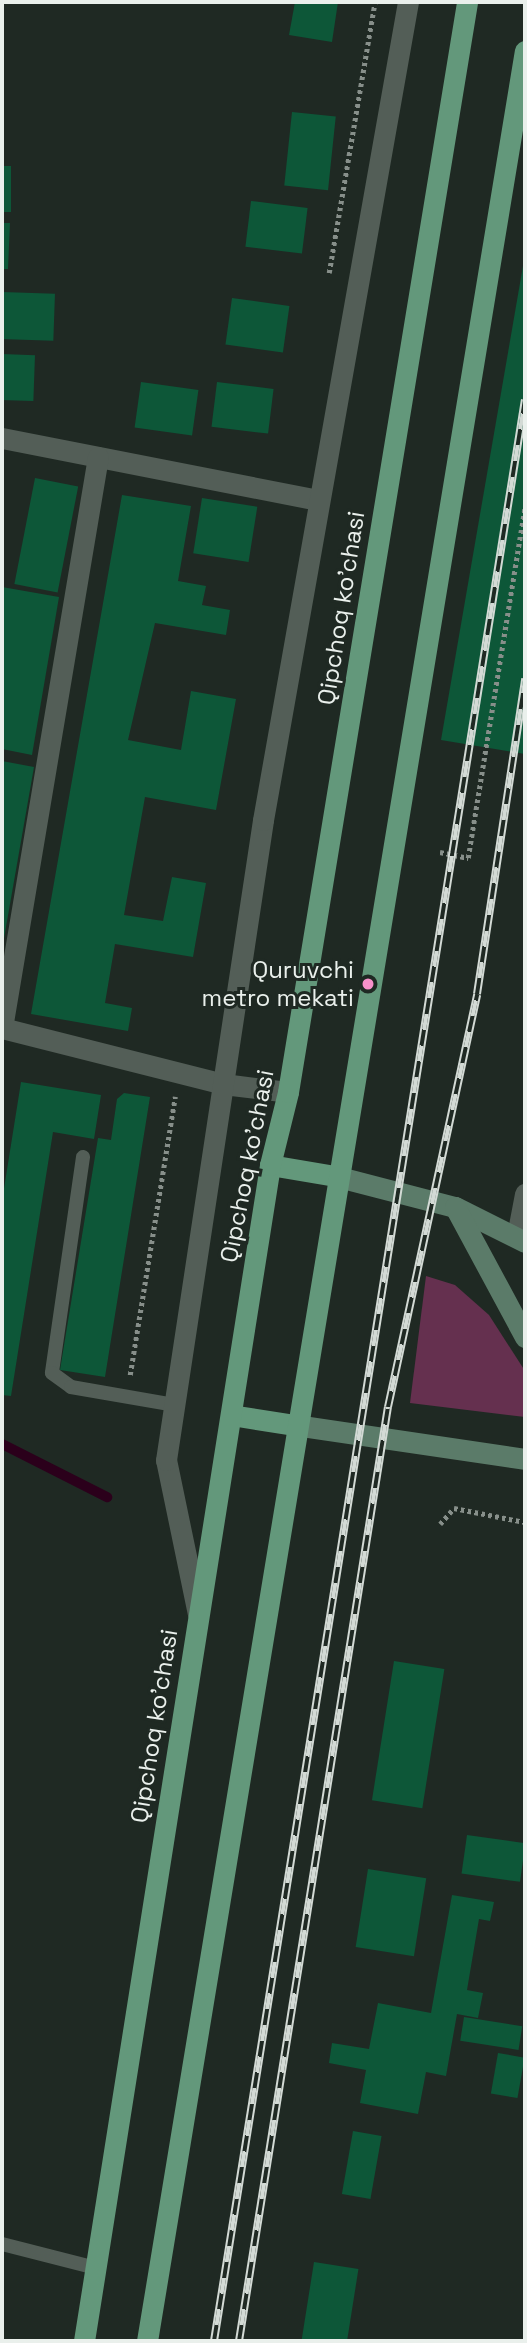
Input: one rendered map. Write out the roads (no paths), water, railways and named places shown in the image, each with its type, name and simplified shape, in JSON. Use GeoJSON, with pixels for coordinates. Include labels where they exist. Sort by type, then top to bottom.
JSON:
{"type":"FeatureCollection","features":[{"type":"Feature","properties":{"kind":"main road","name":"Qipchoq ko'chasi"},"geometry":{"type":"LineString","coordinates":[[84,2341],[270,1165],[288,1093],[467,2]]}},
{"type":"Feature","properties":{"kind":"main road"},"geometry":{"type":"LineString","coordinates":[[148,2341],[335,1176],[525,51]]}},
{"type":"Feature","properties":{"kind":"main road"},"geometry":{"type":"LineString","coordinates":[[270,1165],[335,1176]]}},
{"type":"Feature","properties":{"kind":"main road"},"geometry":{"type":"LineString","coordinates":[[230,1415],[295,1425]]}},
{"type":"Feature","properties":{"kind":"street"},"geometry":{"type":"LineString","coordinates":[[198,1616],[166,1460],[223,1084],[317,500],[408,2]]}},
{"type":"Feature","properties":{"kind":"street"},"geometry":{"type":"LineString","coordinates":[[2,438],[317,500]]}},
{"type":"Feature","properties":{"kind":"street"},"geometry":{"type":"LineString","coordinates":[[98,457],[2,1028],[223,1084],[288,1093]]}},
{"type":"Feature","properties":{"kind":"street"},"geometry":{"type":"LineString","coordinates":[[335,1176],[455,1207],[521,1239],[525,1194]]}},
{"type":"Feature","properties":{"kind":"street"},"geometry":{"type":"LineString","coordinates":[[455,1207],[525,1337]]}},
{"type":"Feature","properties":{"kind":"street"},"geometry":{"type":"LineString","coordinates":[[295,1425],[525,1459]]}},
{"type":"Feature","properties":{"kind":"lane"},"geometry":{"type":"LineString","coordinates":[[83,1157],[52,1373],[71,1387],[175,1405]]}},
{"type":"Feature","properties":{"kind":"lane"},"geometry":{"type":"LineString","coordinates":[[2,2244],[96,2268]]}},
{"type":"Feature","properties":{"kind":"waterway"},"geometry":{"type":"LineString","coordinates":[[2,1444],[107,1497]]}},
{"type":"Feature","properties":{"kind":"railway"},"geometry":{"type":"LineString","coordinates":[[214,2341],[525,400]]}},
{"type":"Feature","properties":{"kind":"railway"},"geometry":{"type":"LineString","coordinates":[[239,2341],[388,1407],[477,994],[525,679]]}},
{"type":"Feature","properties":{"kind":"place","name":"Quruvchi metro mekati"},"geometry":{"type":"Point","coordinates":[368,984]}}]}
